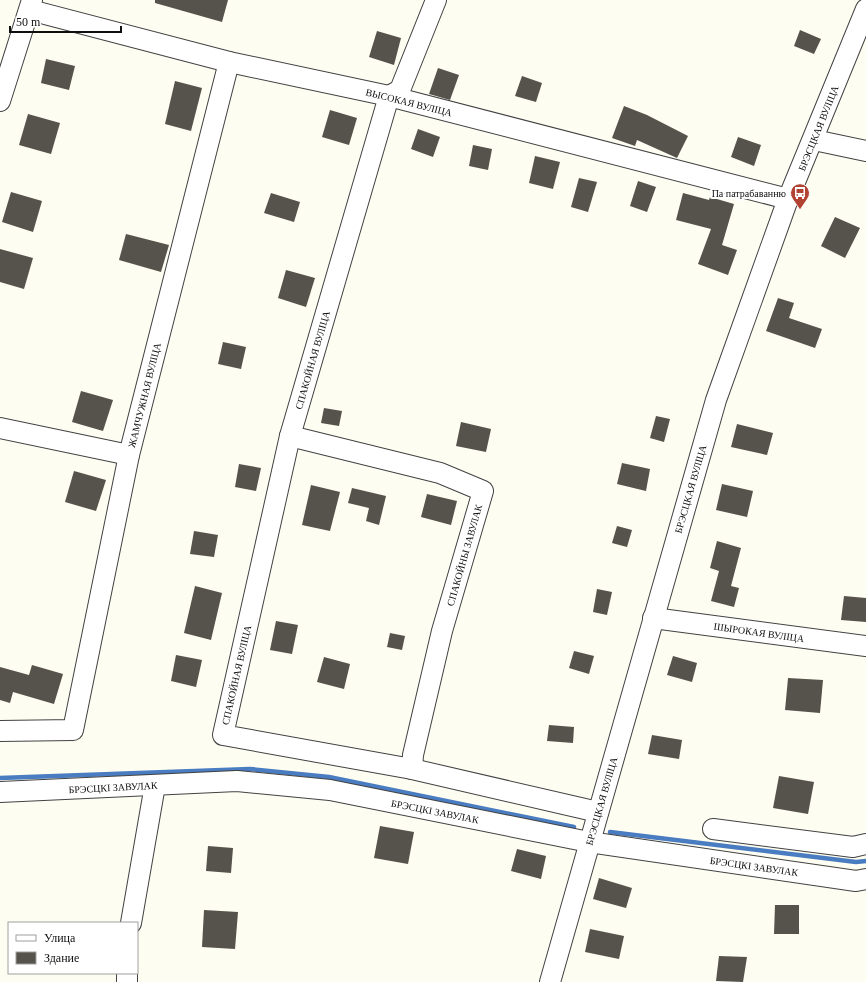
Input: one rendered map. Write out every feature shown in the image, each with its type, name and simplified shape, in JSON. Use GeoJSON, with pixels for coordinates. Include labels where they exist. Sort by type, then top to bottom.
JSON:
{"type":"FeatureCollection","features":[{"type":"Feature","properties":{"kind":"street"},"geometry":{"type":"LineString","coordinates":[[389,96],[400,90],[436,0]]}},
{"type":"Feature","properties":{"kind":"street"},"geometry":{"type":"LineString","coordinates":[[0,101],[31,5]]}},
{"type":"Feature","properties":{"kind":"street","name":"ВЫСОКАЯ ВУЛІЦА"},"geometry":{"type":"LineString","coordinates":[[31,5],[229,62],[389,96],[788,199]]}},
{"type":"Feature","properties":{"kind":"street","name":"БРЭСЦКАЯ ВУЛІЦА"},"geometry":{"type":"LineString","coordinates":[[550,982],[716,400],[788,199],[814,140],[866,9]]}},
{"type":"Feature","properties":{"kind":"street","name":"ЖАМЧУЖНАЯ ВУЛІЦА"},"geometry":{"type":"LineString","coordinates":[[0,732],[72,730],[129,455],[229,62]]}},
{"type":"Feature","properties":{"kind":"street","name":"СПАКОЙНАЯ ВУЛІЦА"},"geometry":{"type":"LineString","coordinates":[[389,96],[290,436],[223,735],[412,769]]}},
{"type":"Feature","properties":{"kind":"street"},"geometry":{"type":"LineString","coordinates":[[814,140],[866,150]]}},
{"type":"Feature","properties":{"kind":"street"},"geometry":{"type":"LineString","coordinates":[[0,428],[129,455]]}},
{"type":"Feature","properties":{"kind":"street","name":"СПАКОЙНЫ ЗАВУЛАК"},"geometry":{"type":"LineString","coordinates":[[290,436],[440,473],[483,491],[442,631],[413,755],[412,769]]}},
{"type":"Feature","properties":{"kind":"street","name":"ШЫРОКАЯ ВУЛІЦА"},"geometry":{"type":"LineString","coordinates":[[653,618],[866,646]]}},
{"type":"Feature","properties":{"kind":"street"},"geometry":{"type":"LineString","coordinates":[[412,769],[598,812]]}},
{"type":"Feature","properties":{"kind":"street","name":"БРЭСЦКІ ЗАВУЛАК"},"geometry":{"type":"LineString","coordinates":[[0,792],[237,781],[330,790],[589,842],[856,881],[866,879]]}},
{"type":"Feature","properties":{"kind":"street"},"geometry":{"type":"LineString","coordinates":[[131,922],[155,785]]}},
{"type":"Feature","properties":{"kind":"street"},"geometry":{"type":"LineString","coordinates":[[714,829],[853,847],[866,844]]}},
{"type":"Feature","properties":{"kind":"building"},"geometry":{"type":"Polygon","coordinates":[[[155,0],[228,0],[222,22],[155,3],[155,0]]]}},
{"type":"Feature","properties":{"kind":"building"},"geometry":{"type":"Polygon","coordinates":[[[800,30],[821,39],[814,54],[794,46],[800,30]]]}},
{"type":"Feature","properties":{"kind":"building"},"geometry":{"type":"Polygon","coordinates":[[[377,31],[401,38],[394,65],[369,57],[377,31]]]}},
{"type":"Feature","properties":{"kind":"building"},"geometry":{"type":"Polygon","coordinates":[[[46,59],[75,66],[69,90],[41,83],[46,59]]]}},
{"type":"Feature","properties":{"kind":"building"},"geometry":{"type":"Polygon","coordinates":[[[438,68],[459,75],[450,100],[429,94],[438,68]]]}},
{"type":"Feature","properties":{"kind":"building"},"geometry":{"type":"Polygon","coordinates":[[[522,76],[542,83],[536,102],[515,96],[522,76]]]}},
{"type":"Feature","properties":{"kind":"building"},"geometry":{"type":"Polygon","coordinates":[[[175,81],[202,88],[191,131],[165,124],[175,81]]]}},
{"type":"Feature","properties":{"kind":"building"},"geometry":{"type":"Polygon","coordinates":[[[624,106],[647,115],[688,136],[677,158],[637,140],[635,146],[612,138],[624,106]]]}},
{"type":"Feature","properties":{"kind":"building"},"geometry":{"type":"Polygon","coordinates":[[[330,110],[357,118],[349,145],[322,137],[330,110]]]}},
{"type":"Feature","properties":{"kind":"building"},"geometry":{"type":"Polygon","coordinates":[[[28,114],[60,123],[51,154],[19,145],[28,114]]]}},
{"type":"Feature","properties":{"kind":"building"},"geometry":{"type":"Polygon","coordinates":[[[418,129],[440,137],[433,157],[411,149],[418,129]]]}},
{"type":"Feature","properties":{"kind":"building"},"geometry":{"type":"Polygon","coordinates":[[[738,137],[761,145],[754,166],[731,157],[738,137]]]}},
{"type":"Feature","properties":{"kind":"building"},"geometry":{"type":"Polygon","coordinates":[[[473,145],[492,149],[488,170],[469,166],[473,145]]]}},
{"type":"Feature","properties":{"kind":"building"},"geometry":{"type":"Polygon","coordinates":[[[535,156],[560,162],[553,189],[529,183],[535,156]]]}},
{"type":"Feature","properties":{"kind":"building"},"geometry":{"type":"Polygon","coordinates":[[[579,178],[597,182],[588,212],[571,207],[579,178]]]}},
{"type":"Feature","properties":{"kind":"building"},"geometry":{"type":"Polygon","coordinates":[[[638,181],[656,187],[647,212],[630,206],[638,181]]]}},
{"type":"Feature","properties":{"kind":"building"},"geometry":{"type":"Polygon","coordinates":[[[11,192],[42,201],[33,232],[2,222],[11,192]]]}},
{"type":"Feature","properties":{"kind":"building"},"geometry":{"type":"Polygon","coordinates":[[[271,193],[300,202],[294,222],[264,213],[271,193]]]}},
{"type":"Feature","properties":{"kind":"building"},"geometry":{"type":"Polygon","coordinates":[[[683,193],[709,200],[710,197],[734,204],[722,245],[737,250],[728,275],[698,264],[711,229],[676,220],[683,193]]]}},
{"type":"Feature","properties":{"kind":"building"},"geometry":{"type":"Polygon","coordinates":[[[835,217],[860,228],[845,258],[821,246],[835,217]]]}},
{"type":"Feature","properties":{"kind":"building"},"geometry":{"type":"Polygon","coordinates":[[[126,234],[169,245],[161,272],[119,260],[126,234]]]}},
{"type":"Feature","properties":{"kind":"building"},"geometry":{"type":"Polygon","coordinates":[[[0,249],[33,258],[24,289],[0,282],[0,249]]]}},
{"type":"Feature","properties":{"kind":"building"},"geometry":{"type":"Polygon","coordinates":[[[286,270],[315,278],[306,307],[278,298],[286,270]]]}},
{"type":"Feature","properties":{"kind":"building"},"geometry":{"type":"Polygon","coordinates":[[[778,298],[794,303],[789,318],[822,329],[815,348],[766,331],[778,298]]]}},
{"type":"Feature","properties":{"kind":"building"},"geometry":{"type":"Polygon","coordinates":[[[223,342],[246,347],[241,369],[218,364],[223,342]]]}},
{"type":"Feature","properties":{"kind":"building"},"geometry":{"type":"Polygon","coordinates":[[[81,391],[113,400],[103,431],[72,422],[81,391]]]}},
{"type":"Feature","properties":{"kind":"building"},"geometry":{"type":"Polygon","coordinates":[[[324,408],[342,411],[339,426],[321,423],[324,408]]]}},
{"type":"Feature","properties":{"kind":"building"},"geometry":{"type":"Polygon","coordinates":[[[656,416],[670,419],[664,442],[650,438],[656,416]]]}},
{"type":"Feature","properties":{"kind":"building"},"geometry":{"type":"Polygon","coordinates":[[[461,422],[491,429],[486,452],[456,446],[461,422]]]}},
{"type":"Feature","properties":{"kind":"building"},"geometry":{"type":"Polygon","coordinates":[[[737,424],[773,433],[767,455],[731,447],[737,424]]]}},
{"type":"Feature","properties":{"kind":"building"},"geometry":{"type":"Polygon","coordinates":[[[622,463],[650,469],[646,491],[617,484],[622,463]]]}},
{"type":"Feature","properties":{"kind":"building"},"geometry":{"type":"Polygon","coordinates":[[[239,464],[261,468],[256,491],[235,487],[239,464]]]}},
{"type":"Feature","properties":{"kind":"building"},"geometry":{"type":"Polygon","coordinates":[[[74,471],[106,480],[96,511],[65,502],[74,471]]]}},
{"type":"Feature","properties":{"kind":"building"},"geometry":{"type":"Polygon","coordinates":[[[722,484],[753,491],[747,517],[716,510],[722,484]]]}},
{"type":"Feature","properties":{"kind":"building"},"geometry":{"type":"Polygon","coordinates":[[[311,485],[340,492],[330,531],[302,525],[311,485]]]}},
{"type":"Feature","properties":{"kind":"building"},"geometry":{"type":"Polygon","coordinates":[[[352,488],[386,496],[379,525],[366,521],[369,508],[348,503],[352,488]]]}},
{"type":"Feature","properties":{"kind":"building"},"geometry":{"type":"Polygon","coordinates":[[[427,494],[457,501],[451,525],[421,517],[427,494]]]}},
{"type":"Feature","properties":{"kind":"building"},"geometry":{"type":"Polygon","coordinates":[[[617,526],[632,530],[627,547],[612,543],[617,526]]]}},
{"type":"Feature","properties":{"kind":"building"},"geometry":{"type":"Polygon","coordinates":[[[194,531],[218,535],[214,557],[190,554],[194,531]]]}},
{"type":"Feature","properties":{"kind":"building"},"geometry":{"type":"Polygon","coordinates":[[[717,541],[741,548],[731,586],[739,588],[734,607],[711,601],[719,571],[710,568],[717,541]]]}},
{"type":"Feature","properties":{"kind":"building"},"geometry":{"type":"Polygon","coordinates":[[[195,586],[222,593],[211,640],[184,633],[195,586]]]}},
{"type":"Feature","properties":{"kind":"building"},"geometry":{"type":"Polygon","coordinates":[[[597,589],[612,592],[607,615],[593,612],[597,589]]]}},
{"type":"Feature","properties":{"kind":"building"},"geometry":{"type":"Polygon","coordinates":[[[844,596],[866,598],[866,622],[841,620],[844,596]]]}},
{"type":"Feature","properties":{"kind":"building"},"geometry":{"type":"Polygon","coordinates":[[[276,621],[298,625],[292,654],[270,650],[276,621]]]}},
{"type":"Feature","properties":{"kind":"building"},"geometry":{"type":"Polygon","coordinates":[[[390,633],[405,636],[402,650],[387,647],[390,633]]]}},
{"type":"Feature","properties":{"kind":"building"},"geometry":{"type":"Polygon","coordinates":[[[574,651],[594,656],[589,674],[569,668],[574,651]]]}},
{"type":"Feature","properties":{"kind":"building"},"geometry":{"type":"Polygon","coordinates":[[[176,655],[202,660],[196,687],[171,681],[176,655]]]}},
{"type":"Feature","properties":{"kind":"building"},"geometry":{"type":"Polygon","coordinates":[[[673,656],[697,663],[692,682],[667,675],[673,656]]]}},
{"type":"Feature","properties":{"kind":"building"},"geometry":{"type":"Polygon","coordinates":[[[324,657],[350,664],[344,689],[317,682],[324,657]]]}},
{"type":"Feature","properties":{"kind":"building"},"geometry":{"type":"Polygon","coordinates":[[[32,665],[63,674],[54,704],[13,692],[10,703],[0,700],[0,667],[29,675],[32,665]]]}},
{"type":"Feature","properties":{"kind":"building"},"geometry":{"type":"Polygon","coordinates":[[[788,678],[823,680],[820,713],[785,710],[788,678]]]}},
{"type":"Feature","properties":{"kind":"building"},"geometry":{"type":"Polygon","coordinates":[[[549,725],[574,727],[573,743],[547,741],[549,725]]]}},
{"type":"Feature","properties":{"kind":"building"},"geometry":{"type":"Polygon","coordinates":[[[652,735],[682,740],[679,759],[648,754],[652,735]]]}},
{"type":"Feature","properties":{"kind":"building"},"geometry":{"type":"Polygon","coordinates":[[[779,776],[814,782],[808,814],[773,808],[779,776]]]}},
{"type":"Feature","properties":{"kind":"building"},"geometry":{"type":"Polygon","coordinates":[[[380,826],[414,832],[408,864],[374,858],[380,826]]]}},
{"type":"Feature","properties":{"kind":"building"},"geometry":{"type":"Polygon","coordinates":[[[208,846],[233,848],[231,873],[206,871],[208,846]]]}},
{"type":"Feature","properties":{"kind":"building"},"geometry":{"type":"Polygon","coordinates":[[[517,849],[546,856],[541,879],[511,871],[517,849]]]}},
{"type":"Feature","properties":{"kind":"building"},"geometry":{"type":"Polygon","coordinates":[[[599,878],[632,888],[626,908],[593,899],[599,878]]]}},
{"type":"Feature","properties":{"kind":"building"},"geometry":{"type":"Polygon","coordinates":[[[775,905],[799,905],[799,934],[774,934],[775,905]]]}},
{"type":"Feature","properties":{"kind":"building"},"geometry":{"type":"Polygon","coordinates":[[[204,910],[238,912],[235,949],[202,947],[204,910]]]}},
{"type":"Feature","properties":{"kind":"building"},"geometry":{"type":"Polygon","coordinates":[[[590,929],[624,936],[619,959],[585,952],[590,929]]]}},
{"type":"Feature","properties":{"kind":"building"},"geometry":{"type":"Polygon","coordinates":[[[719,956],[747,957],[743,982],[716,981],[719,956]]]}},
{"type":"Feature","properties":{"kind":"waterway"},"geometry":{"type":"LineString","coordinates":[[0,778],[250,769],[329,777],[574,827]]}},
{"type":"Feature","properties":{"kind":"waterway"},"geometry":{"type":"LineString","coordinates":[[610,832],[856,862],[866,861]]}},
{"type":"Feature","properties":{"kind":"place","name":"Па патрабаванню"},"geometry":{"type":"Point","coordinates":[800,210]}}]}
